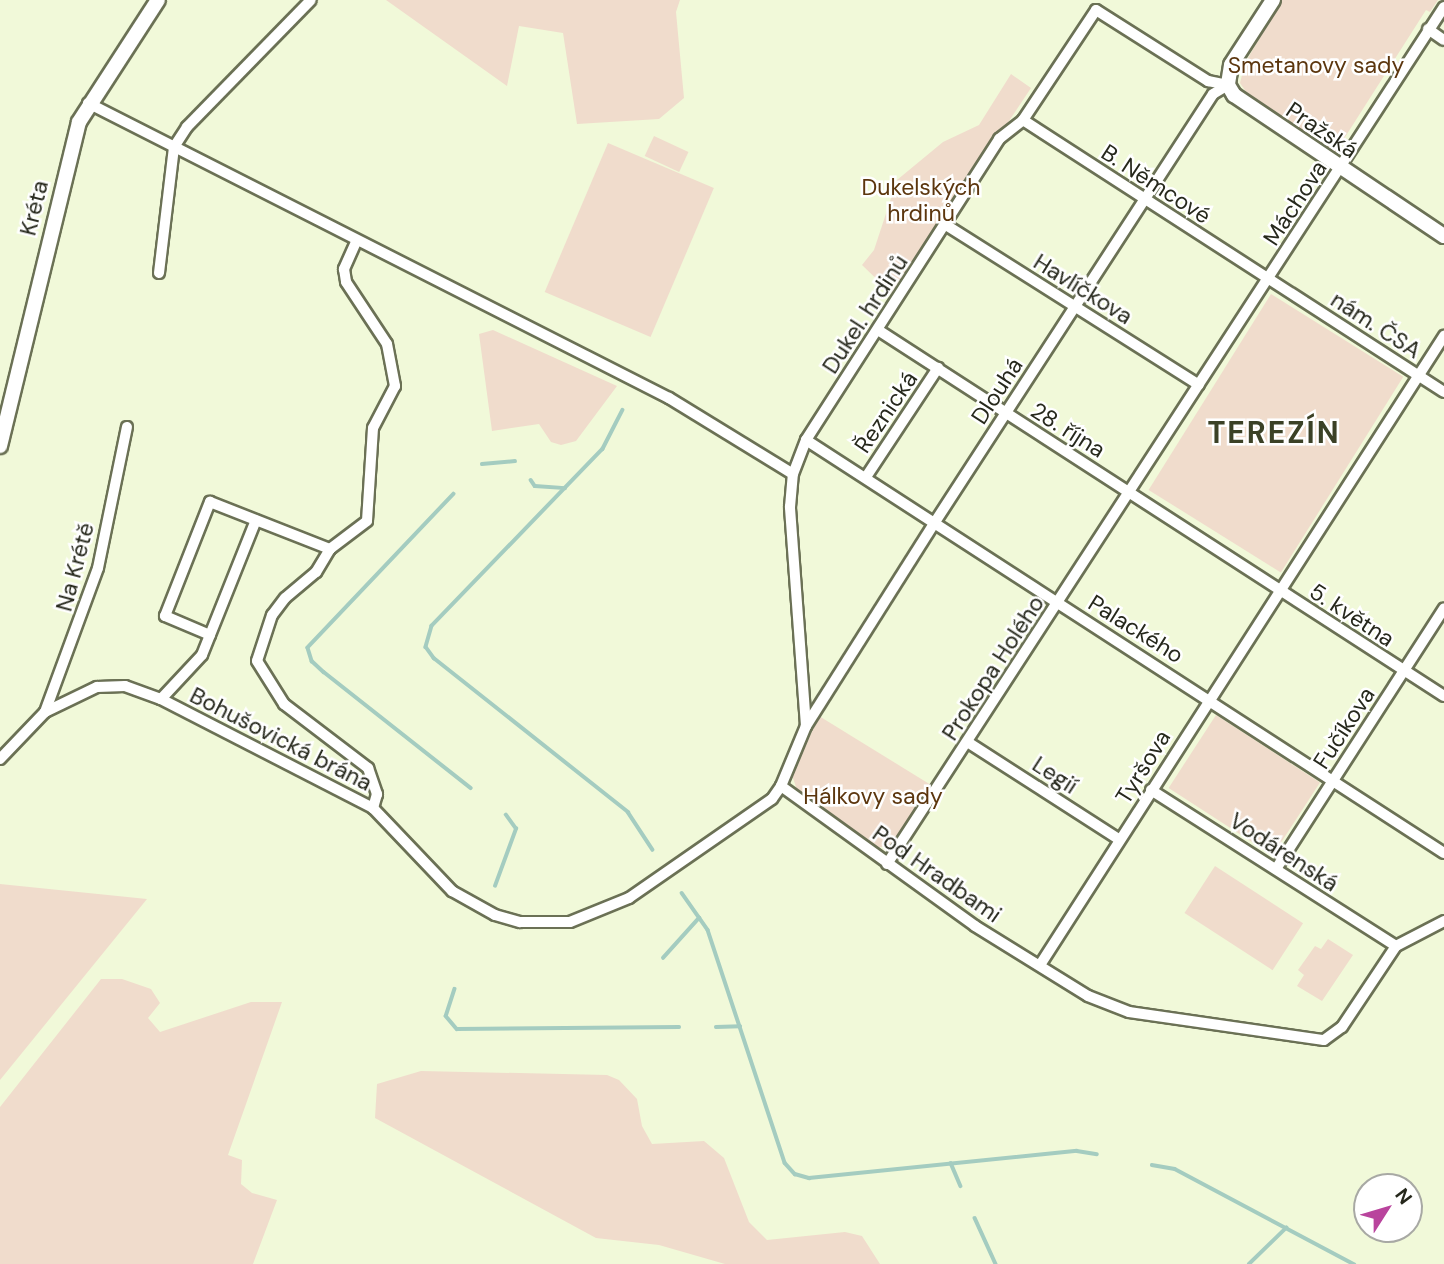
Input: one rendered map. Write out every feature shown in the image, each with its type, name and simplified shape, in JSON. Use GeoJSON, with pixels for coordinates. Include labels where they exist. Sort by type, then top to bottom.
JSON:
{"type":"FeatureCollection","features":[{"type":"Feature","properties":{"kind":"street","name":"Kréta"},"geometry":{"type":"LineString","coordinates":[[0,446],[88,103],[158,0]]}},
{"type":"Feature","properties":{"kind":"street"},"geometry":{"type":"LineString","coordinates":[[159,273],[174,147],[187,127],[310,0]]}},
{"type":"Feature","properties":{"kind":"street"},"geometry":{"type":"LineString","coordinates":[[1228,85],[1231,65],[1273,0]]}},
{"type":"Feature","properties":{"kind":"street","name":"Máchova"},"geometry":{"type":"LineString","coordinates":[[1268,279],[1444,7]]}},
{"type":"Feature","properties":{"kind":"street","name":"Dukel. hrdinů"},"geometry":{"type":"LineString","coordinates":[[806,726],[790,507],[793,474],[806,440],[999,139],[1023,120],[1096,10],[1208,81],[1228,85]]}},
{"type":"Feature","properties":{"kind":"street"},"geometry":{"type":"LineString","coordinates":[[1428,30],[1444,40]]}},
{"type":"Feature","properties":{"kind":"street","name":"Pražská"},"geometry":{"type":"LineString","coordinates":[[1228,85],[1251,110],[1444,236]]}},
{"type":"Feature","properties":{"kind":"street","name":"Dlouhá"},"geometry":{"type":"LineString","coordinates":[[781,786],[806,726],[935,522],[1213,94],[1228,85]]}},
{"type":"Feature","properties":{"kind":"street"},"geometry":{"type":"LineString","coordinates":[[88,103],[688,409],[793,474]]}},
{"type":"Feature","properties":{"kind":"street","name":"B. Němcové"},"geometry":{"type":"LineString","coordinates":[[1023,120],[1268,279]]}},
{"type":"Feature","properties":{"kind":"street","name":"Havlíčkova"},"geometry":{"type":"LineString","coordinates":[[946,225],[1199,385]]}},
{"type":"Feature","properties":{"kind":"street"},"geometry":{"type":"LineString","coordinates":[[356,242],[344,270],[346,282],[387,344],[395,386],[373,428],[367,521],[330,550],[316,572],[272,615],[257,661],[284,704],[368,768],[377,794],[373,808]]}},
{"type":"Feature","properties":{"kind":"street"},"geometry":{"type":"LineString","coordinates":[[1268,279],[1131,493],[1279,590]]}},
{"type":"Feature","properties":{"kind":"street","name":"nám. ČSA"},"geometry":{"type":"LineString","coordinates":[[1268,279],[1418,376],[1279,590]]}},
{"type":"Feature","properties":{"kind":"street","name":"28. října"},"geometry":{"type":"LineString","coordinates":[[878,330],[1131,493]]}},
{"type":"Feature","properties":{"kind":"street"},"geometry":{"type":"LineString","coordinates":[[1444,336],[1418,376],[1444,391]]}},
{"type":"Feature","properties":{"kind":"street","name":"Řeznická"},"geometry":{"type":"LineString","coordinates":[[866,477],[939,368]]}},
{"type":"Feature","properties":{"kind":"street","name":"Na Krétě"},"geometry":{"type":"LineString","coordinates":[[45,712],[98,568],[127,427]]}},
{"type":"Feature","properties":{"kind":"street","name":"Palackého"},"geometry":{"type":"LineString","coordinates":[[806,440],[1335,779],[1444,853]]}},
{"type":"Feature","properties":{"kind":"street","name":"Prokopa Holého"},"geometry":{"type":"LineString","coordinates":[[887,864],[1131,493]]}},
{"type":"Feature","properties":{"kind":"street"},"geometry":{"type":"LineString","coordinates":[[210,635],[165,616],[210,502],[330,550]]}},
{"type":"Feature","properties":{"kind":"street"},"geometry":{"type":"LineString","coordinates":[[161,699],[202,655],[256,520]]}},
{"type":"Feature","properties":{"kind":"street","name":"5. května"},"geometry":{"type":"LineString","coordinates":[[1279,590],[1444,696]]}},
{"type":"Feature","properties":{"kind":"street","name":"Tyršova"},"geometry":{"type":"LineString","coordinates":[[1040,965],[1279,590]]}},
{"type":"Feature","properties":{"kind":"street","name":"Fučíkova"},"geometry":{"type":"LineString","coordinates":[[1276,869],[1444,608]]}},
{"type":"Feature","properties":{"kind":"street","name":"Bohušovická brána"},"geometry":{"type":"LineString","coordinates":[[0,759],[45,712],[97,687],[125,687],[161,699],[373,808],[452,891],[495,915],[520,922],[570,922],[629,898],[772,799],[781,786]]}},
{"type":"Feature","properties":{"kind":"street","name":"Legií"},"geometry":{"type":"LineString","coordinates":[[969,743],[1120,840]]}},
{"type":"Feature","properties":{"kind":"street","name":"Pod Hradbami"},"geometry":{"type":"LineString","coordinates":[[781,786],[887,864],[1040,965],[1111,1008],[1312,1041],[1333,1036],[1342,1027],[1395,946]]}},
{"type":"Feature","properties":{"kind":"street","name":"Vodárenská"},"geometry":{"type":"LineString","coordinates":[[1151,790],[1395,946]]}},
{"type":"Feature","properties":{"kind":"street"},"geometry":{"type":"LineString","coordinates":[[1395,946],[1444,921]]}},
{"type":"Feature","properties":{"kind":"green space"},"geometry":{"type":"Polygon","coordinates":[[[386,0],[680,0],[676,12],[684,98],[659,119],[577,124],[563,33],[519,26],[507,86],[386,0]]]}},
{"type":"Feature","properties":{"kind":"green space","name":"Smetanovy sady"},"geometry":{"type":"Polygon","coordinates":[[[1282,0],[1438,0],[1430,12],[1426,10],[1333,156],[1251,99],[1240,83],[1245,63],[1282,0]]]}},
{"type":"Feature","properties":{"kind":"green space","name":"Dukelských hrdinů"},"geometry":{"type":"Polygon","coordinates":[[[1011,74],[1031,88],[893,295],[862,265],[874,250],[897,180],[943,142],[979,125],[1011,74]]]}},
{"type":"Feature","properties":{"kind":"green space"},"geometry":{"type":"Polygon","coordinates":[[[654,136],[688,152],[679,172],[645,156],[654,136]]]}},
{"type":"Feature","properties":{"kind":"green space"},"geometry":{"type":"Polygon","coordinates":[[[608,143],[714,188],[651,337],[545,292],[608,143]]]}},
{"type":"Feature","properties":{"kind":"green space"},"geometry":{"type":"Polygon","coordinates":[[[1271,294],[1403,377],[1281,573],[1149,490],[1271,294]]]}},
{"type":"Feature","properties":{"kind":"green space"},"geometry":{"type":"Polygon","coordinates":[[[493,330],[617,386],[576,441],[561,445],[551,442],[539,424],[492,431],[479,334],[493,330]]]}},
{"type":"Feature","properties":{"kind":"green space"},"geometry":{"type":"Polygon","coordinates":[[[1216,715],[1320,783],[1273,855],[1169,788],[1216,715]]]}},
{"type":"Feature","properties":{"kind":"green space","name":"Hálkovy sady"},"geometry":{"type":"Polygon","coordinates":[[[819,716],[931,785],[893,844],[877,848],[797,790],[792,775],[819,716]]]}},
{"type":"Feature","properties":{"kind":"green space"},"geometry":{"type":"Polygon","coordinates":[[[1215,866],[1303,923],[1273,970],[1185,913],[1215,866]]]}},
{"type":"Feature","properties":{"kind":"green space"},"geometry":{"type":"Polygon","coordinates":[[[0,884],[147,899],[0,1080],[0,884]]]}},
{"type":"Feature","properties":{"kind":"green space"},"geometry":{"type":"Polygon","coordinates":[[[1328,939],[1353,955],[1322,1001],[1297,986],[1304,975],[1298,970],[1315,946],[1321,949],[1328,939]]]}},
{"type":"Feature","properties":{"kind":"green space"},"geometry":{"type":"Polygon","coordinates":[[[101,979],[122,979],[151,989],[160,1003],[148,1018],[160,1032],[251,1002],[282,1002],[228,1155],[242,1160],[241,1184],[252,1193],[277,1200],[253,1264],[0,1264],[0,1107],[101,979]]]}},
{"type":"Feature","properties":{"kind":"green space"},"geometry":{"type":"Polygon","coordinates":[[[421,1071],[607,1075],[619,1080],[637,1099],[642,1126],[652,1144],[704,1141],[724,1158],[749,1222],[767,1240],[845,1232],[862,1236],[880,1264],[725,1264],[659,1245],[596,1238],[375,1118],[377,1084],[421,1071]]]}},
{"type":"Feature","properties":{"kind":"waterway"},"geometry":{"type":"LineString","coordinates":[[623,410],[603,449],[432,626],[426,647],[434,658],[628,812],[653,850]]}},
{"type":"Feature","properties":{"kind":"waterway"},"geometry":{"type":"LineString","coordinates":[[482,464],[515,461]]}},
{"type":"Feature","properties":{"kind":"waterway"},"geometry":{"type":"LineString","coordinates":[[531,480],[535,486],[565,488]]}},
{"type":"Feature","properties":{"kind":"waterway"},"geometry":{"type":"LineString","coordinates":[[454,494],[308,648],[312,661],[324,672],[471,788]]}},
{"type":"Feature","properties":{"kind":"waterway"},"geometry":{"type":"LineString","coordinates":[[495,886],[516,829],[506,815]]}},
{"type":"Feature","properties":{"kind":"waterway"},"geometry":{"type":"LineString","coordinates":[[682,893],[708,930],[785,1163],[795,1174],[809,1178],[1077,1151],[1097,1154]]}},
{"type":"Feature","properties":{"kind":"waterway"},"geometry":{"type":"LineString","coordinates":[[663,958],[699,918]]}},
{"type":"Feature","properties":{"kind":"waterway"},"geometry":{"type":"LineString","coordinates":[[455,989],[446,1016],[457,1029],[679,1027]]}},
{"type":"Feature","properties":{"kind":"waterway"},"geometry":{"type":"LineString","coordinates":[[716,1027],[740,1026]]}},
{"type":"Feature","properties":{"kind":"waterway"},"geometry":{"type":"LineString","coordinates":[[951,1163],[961,1186]]}},
{"type":"Feature","properties":{"kind":"waterway"},"geometry":{"type":"LineString","coordinates":[[1152,1165],[1175,1169],[1354,1264]]}},
{"type":"Feature","properties":{"kind":"waterway"},"geometry":{"type":"LineString","coordinates":[[975,1218],[996,1264]]}},
{"type":"Feature","properties":{"kind":"waterway"},"geometry":{"type":"LineString","coordinates":[[1249,1264],[1286,1228]]}},
{"type":"Feature","properties":{"kind":"district","name":"TEREZÍN"},"geometry":{"type":"Point","coordinates":[1274,433]}}]}
